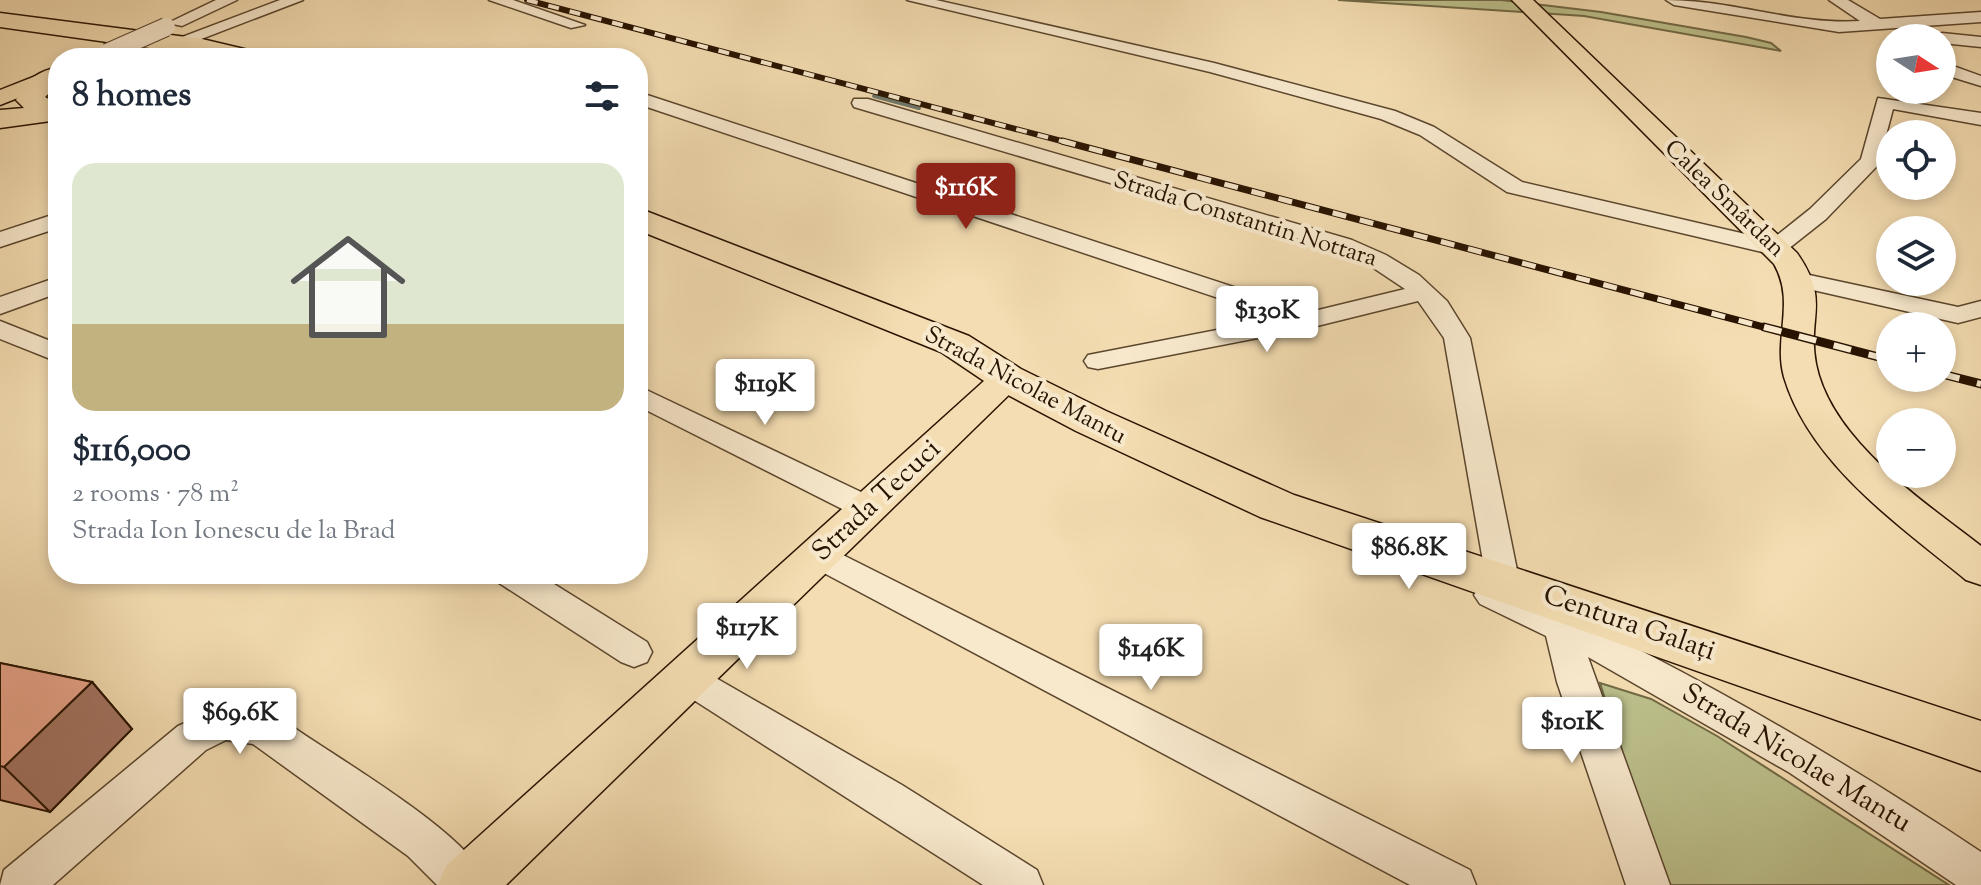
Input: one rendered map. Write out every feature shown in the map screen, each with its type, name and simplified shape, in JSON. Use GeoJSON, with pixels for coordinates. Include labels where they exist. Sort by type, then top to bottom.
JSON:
{"type":"FeatureCollection","features":[{"type":"Feature","properties":{"kind":"highway"},"geometry":{"type":"LineString","coordinates":[[0,20],[172,35],[217,48]]}},
{"type":"Feature","properties":{"kind":"highway"},"geometry":{"type":"LineString","coordinates":[[48,80],[33,92],[30,100],[48,109]]}},
{"type":"Feature","properties":{"kind":"highway"},"geometry":{"type":"LineString","coordinates":[[0,106],[48,111]]}},
{"type":"Feature","properties":{"kind":"highway"},"geometry":{"type":"LineString","coordinates":[[0,119],[48,113]]}},
{"type":"Feature","properties":{"kind":"highway","name":"Strada Nicolae Mantu"},"geometry":{"type":"LineString","coordinates":[[648,222],[948,341],[1007,378],[1150,451],[1277,506]]}},
{"type":"Feature","properties":{"kind":"highway"},"geometry":{"type":"LineString","coordinates":[[648,237],[945,357],[1007,378]]}},
{"type":"Feature","properties":{"kind":"highway","name":"Centura Galați"},"geometry":{"type":"LineString","coordinates":[[1277,506],[1502,580],[1981,746]]}},
{"type":"Feature","properties":{"kind":"main road","name":"Calea Smârdan"},"geometry":{"type":"LineString","coordinates":[[1522,0],[1775,248],[1800,280],[1804,301],[1799,362],[1818,411],[1861,464],[1981,569]]}},
{"type":"Feature","properties":{"kind":"main road"},"geometry":{"type":"LineString","coordinates":[[0,90],[48,77]]}},
{"type":"Feature","properties":{"kind":"main road"},"geometry":{"type":"LineString","coordinates":[[0,98],[48,78]]}},
{"type":"Feature","properties":{"kind":"main road","name":"Strada Tecuci"},"geometry":{"type":"LineString","coordinates":[[467,885],[1007,378]]}},
{"type":"Feature","properties":{"kind":"street"},"geometry":{"type":"LineString","coordinates":[[172,35],[229,0]]}},
{"type":"Feature","properties":{"kind":"street"},"geometry":{"type":"LineString","coordinates":[[126,48],[295,0]]}},
{"type":"Feature","properties":{"kind":"street"},"geometry":{"type":"LineString","coordinates":[[497,0],[577,25]]}},
{"type":"Feature","properties":{"kind":"street"},"geometry":{"type":"LineString","coordinates":[[915,0],[1227,71],[1388,115],[1427,131],[1515,187],[1775,248],[1818,214],[1871,161],[1885,102],[1981,119]]}},
{"type":"Feature","properties":{"kind":"street"},"geometry":{"type":"LineString","coordinates":[[1674,0],[1787,22],[1876,29]]}},
{"type":"Feature","properties":{"kind":"street"},"geometry":{"type":"LineString","coordinates":[[1837,0],[1878,24]]}},
{"type":"Feature","properties":{"kind":"street"},"geometry":{"type":"LineString","coordinates":[[1926,24],[1981,17]]}},
{"type":"Feature","properties":{"kind":"street"},"geometry":{"type":"LineString","coordinates":[[1956,40],[1981,42]]}},
{"type":"Feature","properties":{"kind":"street"},"geometry":{"type":"LineString","coordinates":[[1956,75],[1981,81]]}},
{"type":"Feature","properties":{"kind":"street"},"geometry":{"type":"LineString","coordinates":[[648,101],[1309,320]]}},
{"type":"Feature","properties":{"kind":"street","name":"Strada Constantin Nottara"},"geometry":{"type":"LineString","coordinates":[[861,103],[1344,245],[1391,265],[1423,292],[1452,325],[1457,338],[1481,453],[1502,580]]}},
{"type":"Feature","properties":{"kind":"street"},"geometry":{"type":"LineString","coordinates":[[0,240],[48,223]]}},
{"type":"Feature","properties":{"kind":"street"},"geometry":{"type":"LineString","coordinates":[[1800,280],[1958,315],[1981,309]]}},
{"type":"Feature","properties":{"kind":"street"},"geometry":{"type":"LineString","coordinates":[[0,306],[48,288]]}},
{"type":"Feature","properties":{"kind":"street"},"geometry":{"type":"LineString","coordinates":[[1098,361],[1309,320],[1423,292]]}},
{"type":"Feature","properties":{"kind":"street"},"geometry":{"type":"LineString","coordinates":[[3,333],[48,350]]}},
{"type":"Feature","properties":{"kind":"street"},"geometry":{"type":"LineString","coordinates":[[648,400],[869,509]]}},
{"type":"Feature","properties":{"kind":"street","name":"Strada Nicolae Mantu"},"geometry":{"type":"LineString","coordinates":[[1277,506],[1448,575],[1676,686],[1910,828],[1981,877]]}},
{"type":"Feature","properties":{"kind":"street"},"geometry":{"type":"LineString","coordinates":[[819,555],[1454,885]]}},
{"type":"Feature","properties":{"kind":"street"},"geometry":{"type":"LineString","coordinates":[[527,584],[634,652]]}},
{"type":"Feature","properties":{"kind":"street"},"geometry":{"type":"LineString","coordinates":[[1562,628],[1576,682],[1648,885]]}},
{"type":"Feature","properties":{"kind":"street"},"geometry":{"type":"LineString","coordinates":[[688,677],[887,798],[1021,885]]}},
{"type":"Feature","properties":{"kind":"street"},"geometry":{"type":"LineString","coordinates":[[20,885],[192,738],[212,726],[237,722],[258,725],[279,739],[423,842],[467,885]]}},
{"type":"Feature","properties":{"kind":"green space"},"geometry":{"type":"Polygon","coordinates":[[[1338,0],[1501,0],[1601,12],[1746,37],[1771,43],[1781,51],[1584,16],[1338,0]]]}},
{"type":"Feature","properties":{"kind":"green space"},"geometry":{"type":"Polygon","coordinates":[[[1600,683],[1651,699],[1717,736],[1949,885],[1665,885],[1600,683]]]}},
{"type":"Feature","properties":{"kind":"building"},"geometry":{"type":"Polygon","coordinates":[[[0,663],[92,682],[4,767],[0,766],[0,663]]]}},
{"type":"Feature","properties":{"kind":"waterway"},"geometry":{"type":"LineString","coordinates":[[874,96],[919,108]]}},
{"type":"Feature","properties":{"kind":"railway"},"geometry":{"type":"LineString","coordinates":[[527,0],[1069,143]]}},
{"type":"Feature","properties":{"kind":"railway"},"geometry":{"type":"LineString","coordinates":[[1062,141],[1771,329]]}},
{"type":"Feature","properties":{"kind":"railway"},"geometry":{"type":"LineString","coordinates":[[1764,327],[1876,356]]}},
{"type":"Feature","properties":{"kind":"railway"},"geometry":{"type":"LineString","coordinates":[[1956,378],[1981,384]]}}]}
